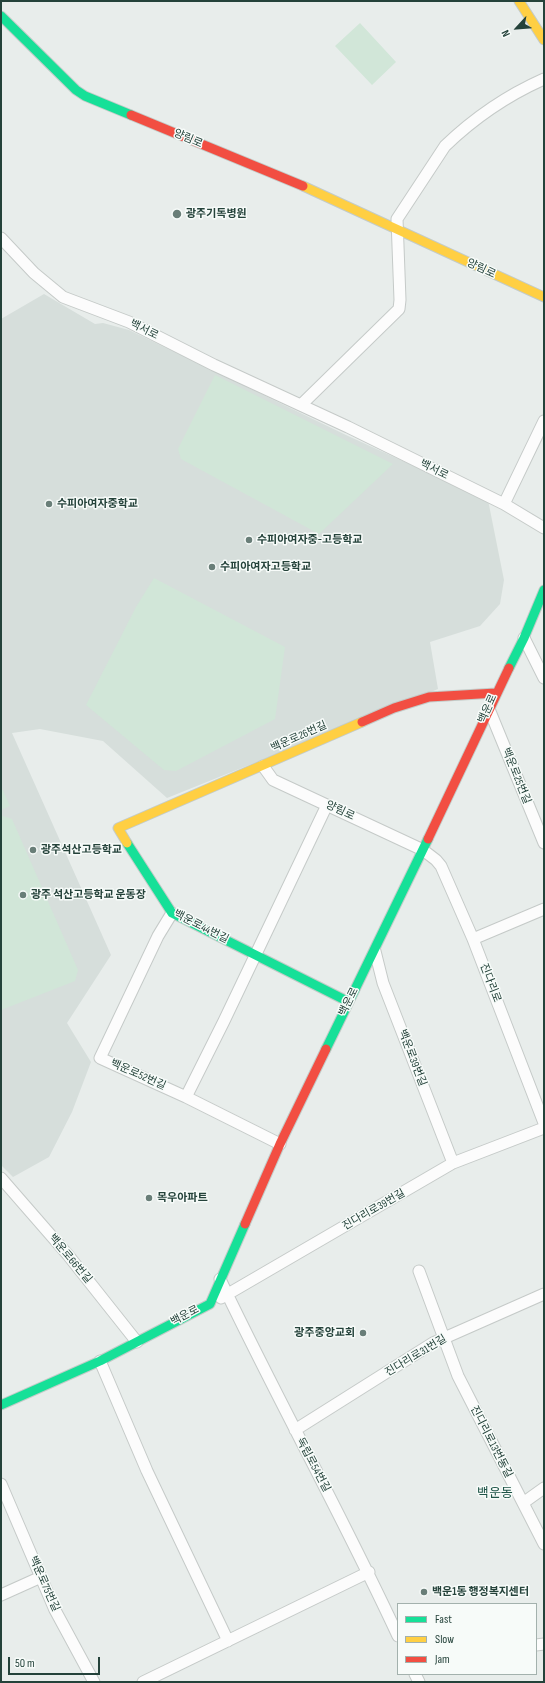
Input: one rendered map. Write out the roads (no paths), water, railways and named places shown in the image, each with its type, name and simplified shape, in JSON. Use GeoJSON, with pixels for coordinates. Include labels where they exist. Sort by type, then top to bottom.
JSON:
{"type":"FeatureCollection","features":[{"type":"Feature","properties":{"kind":"street"},"geometry":{"type":"LineString","coordinates":[[519,1],[544,40]]}},
{"type":"Feature","properties":{"kind":"street","name":"양림로"},"geometry":{"type":"LineString","coordinates":[[1,16],[76,90],[85,96],[285,178],[544,297]]}},
{"type":"Feature","properties":{"kind":"street"},"geometry":{"type":"LineString","coordinates":[[301,405],[399,310],[400,300],[396,230],[397,219],[445,146],[455,136],[518,90],[544,79]]}},
{"type":"Feature","properties":{"kind":"street","name":"백서로"},"geometry":{"type":"LineString","coordinates":[[1,238],[34,273],[63,297],[129,322],[504,504],[544,528]]}},
{"type":"Feature","properties":{"kind":"street"},"geometry":{"type":"LineString","coordinates":[[504,504],[544,420]]}},
{"type":"Feature","properties":{"kind":"street","name":"백운로"},"geometry":{"type":"LineString","coordinates":[[1,1405],[100,1361],[210,1304],[220,1278],[280,1144],[375,951],[496,693],[524,638],[544,590]]}},
{"type":"Feature","properties":{"kind":"street"},"geometry":{"type":"LineString","coordinates":[[524,638],[544,678]]}},
{"type":"Feature","properties":{"kind":"street","name":"백운로26번길"},"geometry":{"type":"LineString","coordinates":[[118,828],[394,708],[429,697],[496,693]]}},
{"type":"Feature","properties":{"kind":"street","name":"백운로25번길"},"geometry":{"type":"LineString","coordinates":[[489,709],[544,843]]}},
{"type":"Feature","properties":{"kind":"street","name":"양림로"},"geometry":{"type":"LineString","coordinates":[[263,766],[272,780],[423,850]]}},
{"type":"Feature","properties":{"kind":"street"},"geometry":{"type":"LineString","coordinates":[[186,1097],[327,805]]}},
{"type":"Feature","properties":{"kind":"street","name":"백운로44번길"},"geometry":{"type":"LineString","coordinates":[[118,828],[172,913],[349,1002]]}},
{"type":"Feature","properties":{"kind":"street","name":"진다리로"},"geometry":{"type":"LineString","coordinates":[[423,850],[441,866],[473,939],[544,1124]]}},
{"type":"Feature","properties":{"kind":"street"},"geometry":{"type":"LineString","coordinates":[[473,939],[544,909]]}},
{"type":"Feature","properties":{"kind":"street","name":"백운로52번길"},"geometry":{"type":"LineString","coordinates":[[172,913],[158,936],[100,1058],[186,1097],[280,1144]]}},
{"type":"Feature","properties":{"kind":"street","name":"백운로39번길"},"geometry":{"type":"LineString","coordinates":[[375,951],[383,983],[453,1163]]}},
{"type":"Feature","properties":{"kind":"street","name":"진다리로39번길"},"geometry":{"type":"LineString","coordinates":[[210,1304],[453,1163],[544,1128]]}},
{"type":"Feature","properties":{"kind":"street","name":"백운로66번길"},"geometry":{"type":"LineString","coordinates":[[1,1178],[68,1256],[137,1342]]}},
{"type":"Feature","properties":{"kind":"street","name":"진다리로13번동길"},"geometry":{"type":"LineString","coordinates":[[419,1271],[445,1337],[458,1376],[544,1544]]}},
{"type":"Feature","properties":{"kind":"street","name":"독립로54번길"},"geometry":{"type":"LineString","coordinates":[[220,1278],[295,1430],[369,1572],[397,1634]]}},
{"type":"Feature","properties":{"kind":"street","name":"진다리로31번길"},"geometry":{"type":"LineString","coordinates":[[295,1430],[445,1337],[544,1294]]}},
{"type":"Feature","properties":{"kind":"street"},"geometry":{"type":"LineString","coordinates":[[100,1361],[146,1471],[228,1641]]}},
{"type":"Feature","properties":{"kind":"street","name":"백운로75번길"},"geometry":{"type":"LineString","coordinates":[[1,1484],[5,1502],[55,1610],[94,1682]]}},
{"type":"Feature","properties":{"kind":"street"},"geometry":{"type":"LineString","coordinates":[[523,1503],[544,1488]]}},
{"type":"Feature","properties":{"kind":"street"},"geometry":{"type":"LineString","coordinates":[[143,1682],[369,1572]]}},
{"type":"Feature","properties":{"kind":"street"},"geometry":{"type":"LineString","coordinates":[[1,1595],[41,1577]]}},
{"type":"Feature","properties":{"kind":"place","name":"광주기독병원"},"geometry":{"type":"Point","coordinates":[177,214]}},
{"type":"Feature","properties":{"kind":"place","name":"수피아여자중학교"},"geometry":{"type":"Point","coordinates":[49,504]}},
{"type":"Feature","properties":{"kind":"place","name":"수피아여자중-고등학교"},"geometry":{"type":"Point","coordinates":[249,540]}},
{"type":"Feature","properties":{"kind":"place","name":"수피아여자고등학교"},"geometry":{"type":"Point","coordinates":[212,567]}},
{"type":"Feature","properties":{"kind":"place","name":"광주석산고등학교"},"geometry":{"type":"Point","coordinates":[33,850]}},
{"type":"Feature","properties":{"kind":"place","name":"광주 석산고등학교 운동장"},"geometry":{"type":"Point","coordinates":[23,895]}},
{"type":"Feature","properties":{"kind":"place","name":"목우아파트"},"geometry":{"type":"Point","coordinates":[149,1198]}},
{"type":"Feature","properties":{"kind":"place","name":"광주중앙교회"},"geometry":{"type":"Point","coordinates":[363,1333]}},
{"type":"Feature","properties":{"kind":"place","name":"백운1동 행정복지센터"},"geometry":{"type":"Point","coordinates":[424,1592]}},
{"type":"Feature","properties":{"kind":"district","name":"백운동"},"geometry":{"type":"Point","coordinates":[495,1494]}}]}
